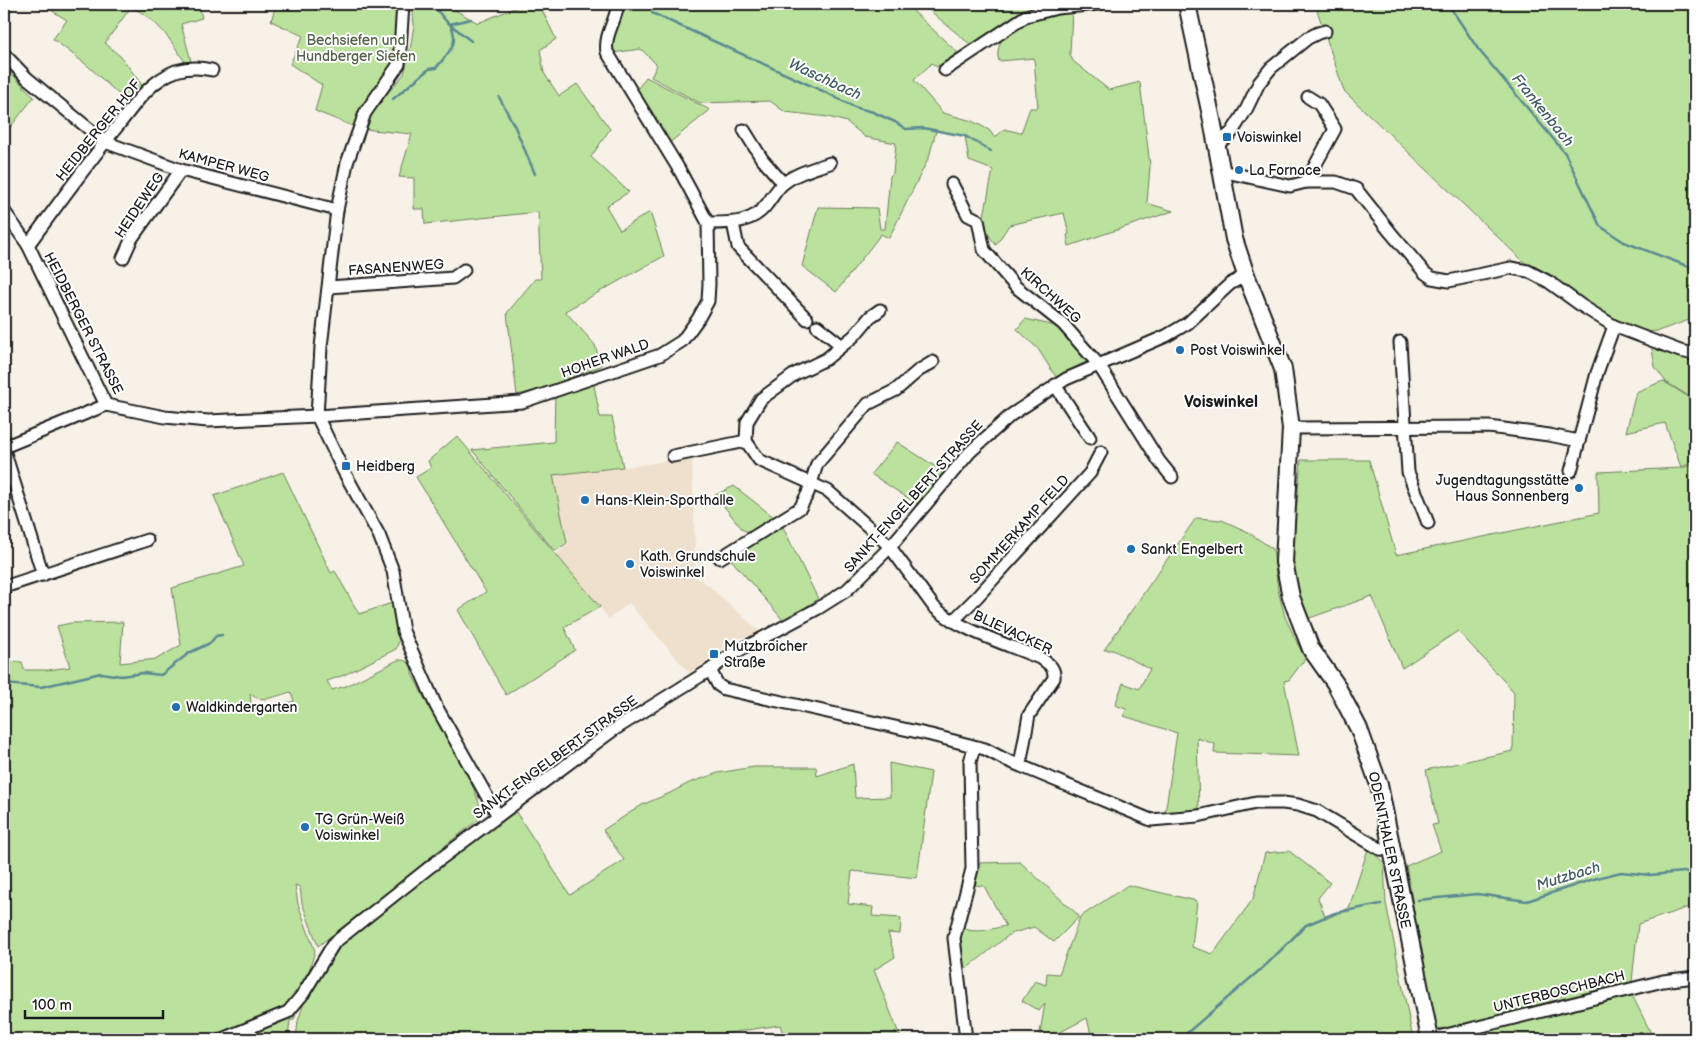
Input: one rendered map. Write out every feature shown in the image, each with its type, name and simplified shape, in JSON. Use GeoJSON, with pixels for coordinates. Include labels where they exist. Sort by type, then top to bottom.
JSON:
{"type":"FeatureCollection","features":[{"type":"Feature","properties":{"kind":"main road","name":"ODENTHALER STRASSE"},"geometry":{"type":"LineString","coordinates":[[1187,4],[1217,145],[1234,239],[1246,275],[1284,369],[1291,428],[1284,562],[1290,597],[1310,649],[1335,683],[1358,730],[1378,785],[1430,1039]]}},
{"type":"Feature","properties":{"kind":"street"},"geometry":{"type":"LineString","coordinates":[[403,4],[399,64],[365,113],[347,163],[337,210],[321,347],[317,416],[343,470],[379,535],[393,571],[403,631],[436,706],[498,816]]}},
{"type":"Feature","properties":{"kind":"street","name":"HOHER WALD"},"geometry":{"type":"LineString","coordinates":[[317,416],[522,402],[660,355],[682,341],[708,302],[708,223],[680,171],[607,52],[607,37],[617,13],[618,4]]}},
{"type":"Feature","properties":{"kind":"street"},"geometry":{"type":"LineString","coordinates":[[945,70],[1026,16],[1058,8],[1099,4]]}},
{"type":"Feature","properties":{"kind":"street"},"geometry":{"type":"LineString","coordinates":[[1217,145],[1232,132],[1246,110],[1259,83],[1271,68],[1308,38],[1325,31]]}},
{"type":"Feature","properties":{"kind":"street","name":"KAMPER WEG"},"geometry":{"type":"LineString","coordinates":[[4,54],[27,78],[105,142],[181,170],[337,210]]}},
{"type":"Feature","properties":{"kind":"street","name":"HEIDBERGER HOF"},"geometry":{"type":"LineString","coordinates":[[28,245],[105,142],[142,97],[161,78],[178,70],[198,67],[212,70]]}},
{"type":"Feature","properties":{"kind":"street"},"geometry":{"type":"LineString","coordinates":[[1306,182],[1335,129],[1319,104],[1308,97]]}},
{"type":"Feature","properties":{"kind":"street"},"geometry":{"type":"LineString","coordinates":[[744,130],[762,159],[783,183]]}},
{"type":"Feature","properties":{"kind":"street"},"geometry":{"type":"LineString","coordinates":[[708,223],[733,223],[746,220],[763,211],[783,183],[807,171],[830,163]]}},
{"type":"Feature","properties":{"kind":"street","name":"HEIDEWEG"},"geometry":{"type":"LineString","coordinates":[[123,258],[132,238],[181,170]]}},
{"type":"Feature","properties":{"kind":"street"},"geometry":{"type":"LineString","coordinates":[[1221,171],[1290,186],[1306,182],[1336,182],[1356,189],[1425,273],[1432,278],[1449,281],[1511,268],[1522,269],[1549,282],[1614,326],[1680,351],[1695,354]]}},
{"type":"Feature","properties":{"kind":"street","name":"KIRCHWEG"},"geometry":{"type":"LineString","coordinates":[[952,184],[968,215],[978,220],[984,250],[990,259],[1016,287],[1063,324],[1098,364],[1159,461],[1172,477]]}},
{"type":"Feature","properties":{"kind":"street","name":"HEIDBERGER STRASSE"},"geometry":{"type":"LineString","coordinates":[[4,211],[28,245],[106,405],[167,417],[206,420],[317,416]]}},
{"type":"Feature","properties":{"kind":"street"},"geometry":{"type":"LineString","coordinates":[[733,223],[738,247],[812,322],[841,345]]}},
{"type":"Feature","properties":{"kind":"street","name":"FASANENWEG"},"geometry":{"type":"LineString","coordinates":[[328,287],[453,278],[464,270]]}},
{"type":"Feature","properties":{"kind":"street","name":"SANKT-ENGELBERT-STRASSE"},"geometry":{"type":"LineString","coordinates":[[222,1039],[288,1012],[303,994],[334,943],[498,816],[612,731],[710,670],[722,660],[817,609],[847,590],[890,547],[970,452],[1011,415],[1055,386],[1098,364],[1166,336],[1188,323],[1230,284],[1246,275]]}},
{"type":"Feature","properties":{"kind":"street"},"geometry":{"type":"LineString","coordinates":[[673,456],[746,441],[747,422],[761,399],[795,374],[826,359],[854,336],[870,317],[880,310]]}},
{"type":"Feature","properties":{"kind":"street"},"geometry":{"type":"LineString","coordinates":[[1571,470],[1597,373],[1614,326]]}},
{"type":"Feature","properties":{"kind":"street"},"geometry":{"type":"LineString","coordinates":[[1400,342],[1407,428],[1408,472],[1428,523]]}},
{"type":"Feature","properties":{"kind":"street"},"geometry":{"type":"LineString","coordinates":[[720,558],[800,508],[808,493],[817,464],[868,404],[896,390],[918,371],[933,362]]}},
{"type":"Feature","properties":{"kind":"street"},"geometry":{"type":"LineString","coordinates":[[1055,386],[1090,438]]}},
{"type":"Feature","properties":{"kind":"street"},"geometry":{"type":"LineString","coordinates":[[43,576],[4,448],[106,405]]}},
{"type":"Feature","properties":{"kind":"street"},"geometry":{"type":"LineString","coordinates":[[1291,428],[1489,427],[1579,441]]}},
{"type":"Feature","properties":{"kind":"street","name":"BLIEVACKER"},"geometry":{"type":"LineString","coordinates":[[746,441],[759,460],[828,491],[890,547],[934,607],[952,621],[1042,659],[1053,668],[1054,675],[1052,680],[1029,715],[1020,765]]}},
{"type":"Feature","properties":{"kind":"street","name":"SOMMERKAMP FELD"},"geometry":{"type":"LineString","coordinates":[[952,621],[977,597],[1090,473],[1101,452]]}},
{"type":"Feature","properties":{"kind":"street"},"geometry":{"type":"LineString","coordinates":[[4,588],[147,540]]}},
{"type":"Feature","properties":{"kind":"street"},"geometry":{"type":"LineString","coordinates":[[710,670],[715,680],[724,689],[889,724],[985,749],[1151,820],[1198,816],[1256,803],[1282,803],[1298,805],[1317,811],[1380,849],[1392,850]]}},
{"type":"Feature","properties":{"kind":"street"},"geometry":{"type":"LineString","coordinates":[[966,1039],[954,938],[972,869],[970,762],[974,747]]}},
{"type":"Feature","properties":{"kind":"street","name":"UNTERBOSCHBACH"},"geometry":{"type":"LineString","coordinates":[[1430,1039],[1653,983],[1695,977]]}},
{"type":"Feature","properties":{"kind":"shaded area","name":"Kath. Grundschule Voiswinkel"},"geometry":{"type":"Polygon","coordinates":[[[692,457],[696,578],[708,585],[760,632],[752,636],[739,638],[709,657],[704,666],[691,675],[629,603],[609,619],[556,554],[569,544],[566,542],[553,475],[627,467],[692,457]]]}},
{"type":"Feature","properties":{"kind":"green space"},"geometry":{"type":"Polygon","coordinates":[[[41,4],[198,4],[202,18],[181,24],[191,61],[185,62],[168,37],[156,24],[131,7],[105,43],[121,57],[142,85],[127,102],[88,66],[53,39],[67,20],[41,4]]]}},
{"type":"Feature","properties":{"kind":"green space","name":"Bechsiefen und Hundberger Siefen"},"geometry":{"type":"Polygon","coordinates":[[[263,4],[403,4],[402,49],[355,127],[315,111],[322,85],[290,64],[303,36],[271,21],[275,8],[263,4]]]}},
{"type":"Feature","properties":{"kind":"green space"},"geometry":{"type":"Polygon","coordinates":[[[412,4],[444,4],[478,23],[524,4],[547,4],[541,8],[556,39],[540,50],[544,73],[559,96],[577,84],[610,129],[591,157],[629,192],[606,206],[620,230],[650,212],[664,256],[565,311],[595,345],[601,366],[538,390],[517,395],[507,313],[535,279],[541,279],[538,212],[425,224],[424,209],[414,209],[414,178],[399,177],[412,134],[363,129],[371,113],[404,74],[414,25],[412,4]]]}},
{"type":"Feature","properties":{"kind":"green space"},"geometry":{"type":"Polygon","coordinates":[[[622,4],[916,4],[912,10],[959,54],[936,67],[932,63],[914,80],[943,113],[972,121],[989,130],[995,138],[1004,129],[1021,133],[1030,108],[1038,108],[1034,58],[999,61],[998,50],[1002,39],[1010,29],[1019,23],[1072,9],[1070,54],[1073,61],[1109,90],[1140,82],[1150,166],[1147,203],[1173,211],[1069,246],[1067,235],[1069,234],[1064,213],[1009,225],[996,245],[982,226],[993,170],[969,161],[965,136],[936,131],[929,157],[889,238],[881,234],[836,292],[802,266],[818,207],[877,208],[880,229],[885,229],[890,176],[893,173],[896,143],[865,137],[847,122],[828,117],[785,112],[770,101],[700,103],[651,77],[657,65],[641,49],[612,53],[611,36],[622,4]]]}},
{"type":"Feature","properties":{"kind":"green space"},"geometry":{"type":"Polygon","coordinates":[[[922,4],[1075,4],[1055,7],[972,46],[922,4]]]}},
{"type":"Feature","properties":{"kind":"green space"},"geometry":{"type":"Polygon","coordinates":[[[1315,4],[1695,4],[1695,318],[1658,331],[1644,332],[1616,319],[1548,281],[1524,262],[1344,91],[1315,4]]]}},
{"type":"Feature","properties":{"kind":"green space"},"geometry":{"type":"Polygon","coordinates":[[[4,61],[6,68],[34,97],[4,135],[4,61]]]}},
{"type":"Feature","properties":{"kind":"green space"},"geometry":{"type":"Polygon","coordinates":[[[646,77],[710,110],[668,144],[636,91],[646,77]]]}},
{"type":"Feature","properties":{"kind":"green space"},"geometry":{"type":"Polygon","coordinates":[[[1025,319],[1065,328],[1088,361],[1056,377],[1038,349],[1017,329],[1025,319]]]}},
{"type":"Feature","properties":{"kind":"green space"},"geometry":{"type":"Polygon","coordinates":[[[1651,343],[1695,357],[1695,400],[1666,382],[1655,367],[1651,343]]]}},
{"type":"Feature","properties":{"kind":"green space"},"geometry":{"type":"Polygon","coordinates":[[[593,380],[600,417],[612,417],[623,467],[553,475],[567,543],[557,550],[553,549],[472,450],[554,442],[555,393],[593,380]]]}},
{"type":"Feature","properties":{"kind":"green space"},"geometry":{"type":"Polygon","coordinates":[[[1663,381],[1695,401],[1695,462],[1681,467],[1665,423],[1626,432],[1636,392],[1663,381]]]}},
{"type":"Feature","properties":{"kind":"green space"},"geometry":{"type":"Polygon","coordinates":[[[457,436],[600,607],[564,627],[575,650],[506,695],[458,610],[486,592],[416,477],[431,468],[428,461],[457,436]]]}},
{"type":"Feature","properties":{"kind":"green space"},"geometry":{"type":"Polygon","coordinates":[[[897,442],[944,472],[917,504],[871,474],[897,442]]]}},
{"type":"Feature","properties":{"kind":"green space"},"geometry":{"type":"Polygon","coordinates":[[[1301,460],[1369,460],[1396,555],[1599,513],[1598,472],[1682,468],[1695,464],[1695,905],[1638,924],[1631,991],[1432,1036],[1424,967],[1406,866],[1441,851],[1432,825],[1438,824],[1426,770],[1513,751],[1514,692],[1458,631],[1402,668],[1372,596],[1304,620],[1293,564],[1301,460]]]}},
{"type":"Feature","properties":{"kind":"green space"},"geometry":{"type":"Polygon","coordinates":[[[283,472],[331,573],[335,571],[359,614],[392,603],[399,641],[396,649],[344,675],[327,681],[332,690],[346,686],[398,660],[405,660],[409,663],[412,668],[412,674],[431,711],[435,712],[470,780],[480,806],[481,815],[474,823],[406,878],[318,946],[302,903],[300,887],[295,885],[298,904],[315,951],[294,1020],[290,1020],[288,1039],[4,1039],[4,661],[22,662],[24,670],[48,670],[70,667],[57,626],[71,623],[123,622],[120,663],[157,659],[181,645],[172,588],[244,566],[214,496],[283,472]],[[291,692],[264,699],[254,697],[250,693],[252,713],[294,701],[291,692]]]}},
{"type":"Feature","properties":{"kind":"green space"},"geometry":{"type":"Polygon","coordinates":[[[734,486],[775,518],[750,532],[743,530],[715,495],[734,486]]]}},
{"type":"Feature","properties":{"kind":"green space"},"geometry":{"type":"Polygon","coordinates":[[[1196,518],[1222,520],[1246,531],[1273,549],[1278,590],[1285,617],[1305,659],[1289,680],[1284,681],[1299,756],[1214,753],[1215,744],[1197,738],[1199,812],[1165,814],[1177,733],[1124,716],[1126,709],[1115,705],[1123,683],[1139,689],[1150,669],[1113,650],[1104,650],[1196,518]]]}},
{"type":"Feature","properties":{"kind":"green space"},"geometry":{"type":"Polygon","coordinates":[[[781,523],[818,599],[806,607],[807,609],[783,620],[728,556],[781,523]]]}},
{"type":"Feature","properties":{"kind":"green space"},"geometry":{"type":"Polygon","coordinates":[[[889,763],[931,772],[917,878],[852,871],[848,904],[873,907],[872,916],[901,918],[900,934],[888,933],[895,957],[874,970],[901,1039],[785,1039],[780,1025],[702,1037],[672,1039],[296,1039],[298,1021],[318,960],[514,809],[570,895],[624,860],[603,830],[642,805],[689,783],[718,773],[754,767],[816,767],[817,776],[853,764],[855,798],[890,797],[889,763]]]}},
{"type":"Feature","properties":{"kind":"green space"},"geometry":{"type":"Polygon","coordinates":[[[1370,850],[1384,863],[1386,903],[1413,1039],[1092,1039],[1087,1018],[1047,1039],[1039,1039],[1045,1003],[1039,1011],[1022,1001],[1035,981],[1046,985],[1047,973],[1059,974],[1080,917],[1128,885],[1197,901],[1192,947],[1213,954],[1253,899],[1265,853],[1289,851],[1330,883],[1318,898],[1326,919],[1349,908],[1367,852],[1370,850]]]}},
{"type":"Feature","properties":{"kind":"green space"},"geometry":{"type":"Polygon","coordinates":[[[1020,862],[1078,915],[1078,918],[1054,942],[1034,927],[1010,934],[970,966],[963,969],[958,940],[962,926],[966,929],[977,931],[1006,926],[984,886],[975,885],[976,863],[1020,862]]]}},
{"type":"Feature","properties":{"kind":"green space"},"geometry":{"type":"Polygon","coordinates":[[[1631,993],[1654,1039],[1452,1039],[1631,993]]]}},
{"type":"Feature","properties":{"kind":"waterway","name":"Waschbach"},"geometry":{"type":"LineString","coordinates":[[432,4],[446,21],[471,41]]}},
{"type":"Feature","properties":{"kind":"waterway","name":"Frankenbach"},"geometry":{"type":"LineString","coordinates":[[1448,4],[1478,49],[1565,153],[1600,226],[1624,242],[1695,269]]}},
{"type":"Feature","properties":{"kind":"waterway","name":"Waschbach"},"geometry":{"type":"LineString","coordinates":[[652,13],[854,107],[873,112],[895,122],[906,129],[923,128],[965,136],[991,151]]}},
{"type":"Feature","properties":{"kind":"waterway","name":"Waschbach"},"geometry":{"type":"LineString","coordinates":[[450,24],[471,19]]}},
{"type":"Feature","properties":{"kind":"waterway"},"geometry":{"type":"LineString","coordinates":[[393,99],[429,69],[436,68],[449,52],[454,42],[450,24]]}},
{"type":"Feature","properties":{"kind":"waterway"},"geometry":{"type":"LineString","coordinates":[[499,97],[515,127],[535,174]]}},
{"type":"Feature","properties":{"kind":"waterway"},"geometry":{"type":"LineString","coordinates":[[4,684],[41,687],[101,673],[121,676],[143,673],[161,675],[189,653],[210,643],[216,636],[222,635]]}},
{"type":"Feature","properties":{"kind":"waterway","name":"Mutzbach"},"geometry":{"type":"LineString","coordinates":[[1418,900],[1477,894],[1527,901],[1621,872],[1650,875],[1695,871]]}},
{"type":"Feature","properties":{"kind":"waterway","name":"Mutzbach"},"geometry":{"type":"LineString","coordinates":[[1180,1039],[1268,963],[1306,925],[1335,913],[1381,904]]}},
{"type":"Feature","properties":{"kind":"place","name":"Voiswinkel"},"geometry":{"type":"Point","coordinates":[1227,137]}},
{"type":"Feature","properties":{"kind":"place","name":"La Fornace"},"geometry":{"type":"Point","coordinates":[1239,170]}},
{"type":"Feature","properties":{"kind":"place","name":"Post Voiswinkel"},"geometry":{"type":"Point","coordinates":[1180,350]}},
{"type":"Feature","properties":{"kind":"place","name":"Heidberg"},"geometry":{"type":"Point","coordinates":[346,466]}},
{"type":"Feature","properties":{"kind":"place","name":"Jugendtagungsstätte Haus Sonnenberg"},"geometry":{"type":"Point","coordinates":[1579,488]}},
{"type":"Feature","properties":{"kind":"place","name":"Hans-Klein-Sporthalle"},"geometry":{"type":"Point","coordinates":[585,500]}},
{"type":"Feature","properties":{"kind":"place","name":"Sankt Engelbert"},"geometry":{"type":"Point","coordinates":[1131,549]}},
{"type":"Feature","properties":{"kind":"place","name":"Kath. Grundschule Voiswinkel"},"geometry":{"type":"Point","coordinates":[630,564]}},
{"type":"Feature","properties":{"kind":"place","name":"Mutzbroicher Straße"},"geometry":{"type":"Point","coordinates":[714,654]}},
{"type":"Feature","properties":{"kind":"place","name":"Waldkindergarten"},"geometry":{"type":"Point","coordinates":[176,707]}},
{"type":"Feature","properties":{"kind":"place","name":"TG Grün-Weiß Voiswinkel"},"geometry":{"type":"Point","coordinates":[305,827]}},
{"type":"Feature","properties":{"kind":"district","name":"Voiswinkel"},"geometry":{"type":"Point","coordinates":[1221,401]}}]}
